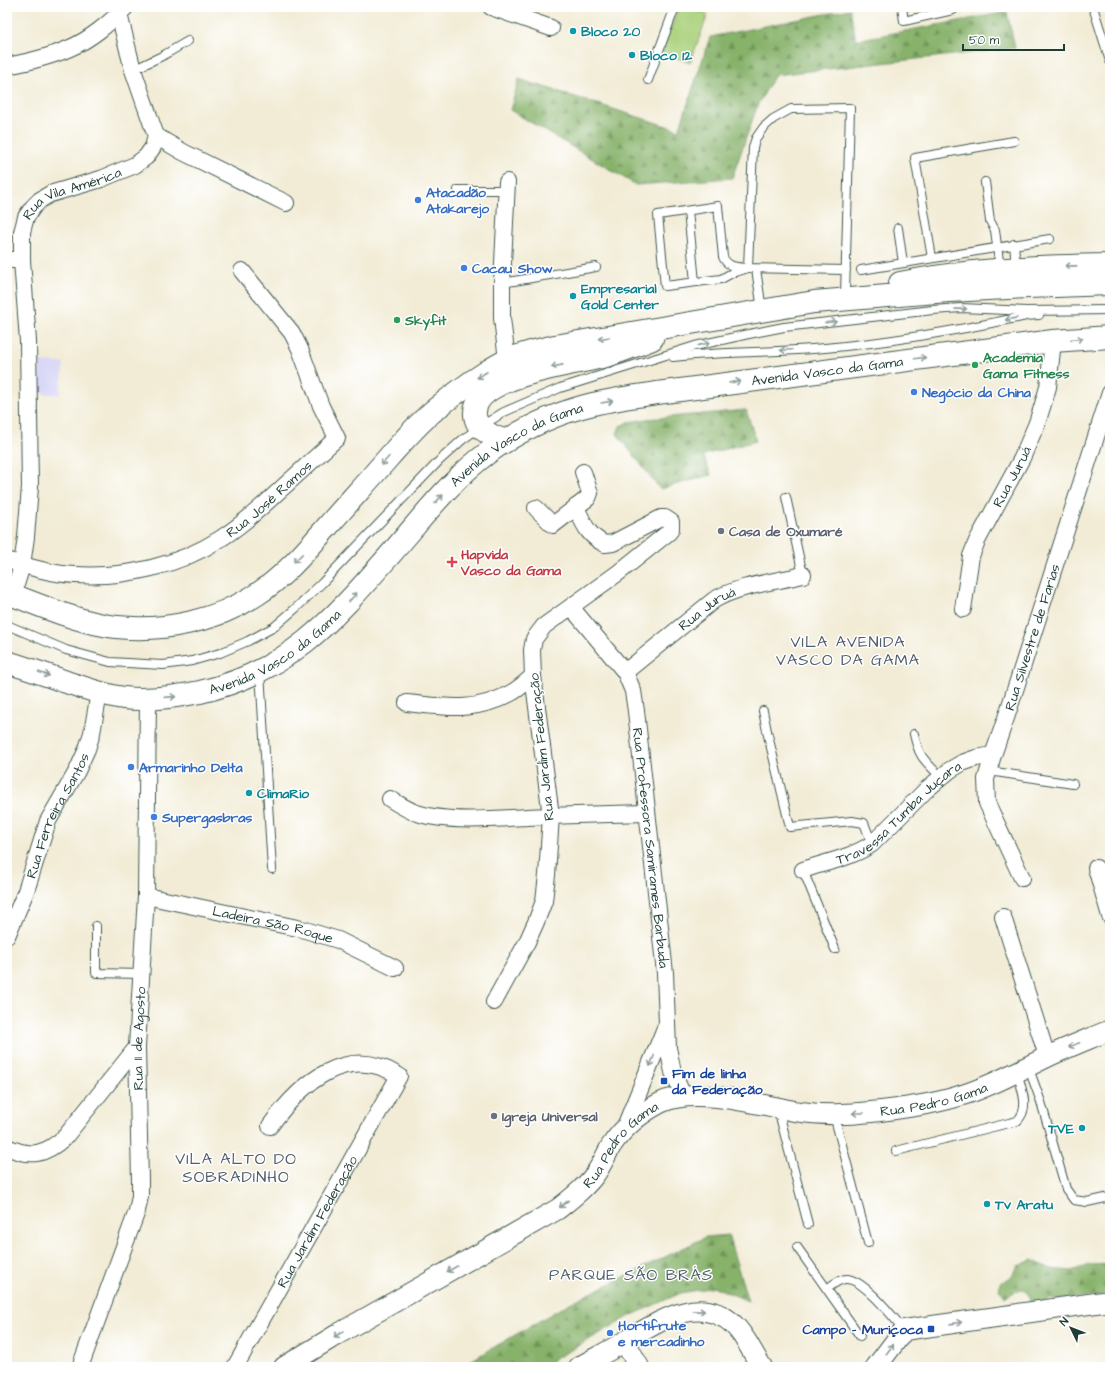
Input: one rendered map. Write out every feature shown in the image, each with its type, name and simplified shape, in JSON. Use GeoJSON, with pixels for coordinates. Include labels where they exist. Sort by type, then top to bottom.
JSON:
{"type":"FeatureCollection","features":[{"type":"Feature","properties":{"kind":"main road"},"geometry":{"type":"LineString","coordinates":[[10,594],[89,622],[116,627],[147,629],[206,618],[233,608],[257,595],[304,553],[413,430],[436,408],[481,376],[507,360],[532,351],[814,302],[932,277],[1043,266],[1110,265]]}},
{"type":"Feature","properties":{"kind":"main road"},"geometry":{"type":"LineString","coordinates":[[814,302],[948,291],[1110,284]]}},
{"type":"Feature","properties":{"kind":"main road"},"geometry":{"type":"LineString","coordinates":[[506,441],[494,437],[480,426],[475,419],[474,412],[476,405],[492,390],[523,375],[612,354],[690,324]]}},
{"type":"Feature","properties":{"kind":"main road","name":"Avenida Vasco da Gama"},"geometry":{"type":"LineString","coordinates":[[7,662],[99,693],[124,698],[148,699],[179,696],[233,682],[260,671],[302,645],[348,603],[435,503],[458,479],[483,457],[506,441],[545,421],[594,404],[657,392],[1053,340],[1110,337]]}},
{"type":"Feature","properties":{"kind":"street"},"geometry":{"type":"LineString","coordinates":[[491,7],[551,28]]}},
{"type":"Feature","properties":{"kind":"street"},"geometry":{"type":"LineString","coordinates":[[7,66],[35,60],[70,48],[102,28],[123,11],[133,70],[156,136],[182,152],[286,203]]}},
{"type":"Feature","properties":{"kind":"street","name":"Rua Vila América"},"geometry":{"type":"LineString","coordinates":[[10,594],[22,565],[30,487],[28,341],[14,260],[26,217],[40,200],[50,194],[101,179],[135,165],[146,157],[153,147],[156,136]]}},
{"type":"Feature","properties":{"kind":"street"},"geometry":{"type":"LineString","coordinates":[[507,186],[502,283],[502,318],[507,360]]}},
{"type":"Feature","properties":{"kind":"street","name":"Rua José Ramos"},"geometry":{"type":"LineString","coordinates":[[7,560],[53,572],[95,576],[142,570],[168,564],[193,554],[219,540],[242,523],[337,438],[313,387],[292,333],[242,271]]}},
{"type":"Feature","properties":{"kind":"street","name":"Rua Juruá"},"geometry":{"type":"LineString","coordinates":[[963,609],[973,551],[1022,458],[1037,423],[1048,387],[1053,340]]}},
{"type":"Feature","properties":{"kind":"street","name":"Rua Silvestre de Farias"},"geometry":{"type":"LineString","coordinates":[[1022,878],[986,803],[988,771],[1110,393]]}},
{"type":"Feature","properties":{"kind":"street"},"geometry":{"type":"LineString","coordinates":[[536,508],[551,525],[553,525],[588,498],[590,493],[583,472]]}},
{"type":"Feature","properties":{"kind":"street","name":"Rua Jardim Federação"},"geometry":{"type":"LineString","coordinates":[[494,1002],[527,942],[544,901],[551,816],[533,676],[532,650],[534,639],[544,626],[618,573],[669,532],[672,526],[671,522],[665,518],[660,518],[613,543],[605,544],[590,534],[576,507]]}},
{"type":"Feature","properties":{"kind":"street","name":"Rua Juruá"},"geometry":{"type":"LineString","coordinates":[[625,672],[714,600],[724,594],[803,575]]}},
{"type":"Feature","properties":{"kind":"street"},"geometry":{"type":"LineString","coordinates":[[571,607],[625,672]]}},
{"type":"Feature","properties":{"kind":"street","name":"Rua Professora Samirames Barbuda"},"geometry":{"type":"LineString","coordinates":[[625,672],[633,691],[636,711],[665,973],[666,1025],[670,1060],[673,1072],[683,1096]]}},
{"type":"Feature","properties":{"kind":"street"},"geometry":{"type":"LineString","coordinates":[[407,703],[464,708],[478,706],[511,693],[533,676]]}},
{"type":"Feature","properties":{"kind":"street","name":"Rua Ferreira Santos"},"geometry":{"type":"LineString","coordinates":[[7,936],[26,891],[48,821],[77,771],[87,749],[92,733],[99,693]]}},
{"type":"Feature","properties":{"kind":"street","name":"Rua 11 de Agosto"},"geometry":{"type":"LineString","coordinates":[[80,1367],[137,1211],[140,1196],[137,1047],[146,896],[148,699]]}},
{"type":"Feature","properties":{"kind":"street","name":"Travessa Tumba Juçara"},"geometry":{"type":"LineString","coordinates":[[803,870],[850,855],[872,844],[950,770],[962,763],[976,758],[993,755]]}},
{"type":"Feature","properties":{"kind":"street"},"geometry":{"type":"LineString","coordinates":[[390,799],[404,808],[418,814],[438,817],[490,819],[647,813]]}},
{"type":"Feature","properties":{"kind":"street"},"geometry":{"type":"LineString","coordinates":[[1096,868],[1110,916]]}},
{"type":"Feature","properties":{"kind":"street","name":"Ladeira São Roque"},"geometry":{"type":"LineString","coordinates":[[146,896],[302,929],[338,940],[395,968]]}},
{"type":"Feature","properties":{"kind":"street"},"geometry":{"type":"LineString","coordinates":[[1003,917],[1047,1056]]}},
{"type":"Feature","properties":{"kind":"street","name":"Rua Professora Samirames Barbuda"},"geometry":{"type":"LineString","coordinates":[[623,1131],[666,1025]]}},
{"type":"Feature","properties":{"kind":"street","name":"Rua Pedro Gama"},"geometry":{"type":"LineString","coordinates":[[284,1367],[338,1334],[558,1209],[587,1185],[612,1144],[623,1131],[638,1117],[661,1102],[683,1096],[702,1096],[724,1098],[794,1111],[834,1114],[870,1112],[929,1104],[958,1097],[1022,1069],[1047,1056],[1110,1030]]}},
{"type":"Feature","properties":{"kind":"street"},"geometry":{"type":"LineString","coordinates":[[7,1147],[31,1154],[44,1152],[55,1146],[64,1138],[137,1047]]}},
{"type":"Feature","properties":{"kind":"street","name":"Rua Jardim Federação"},"geometry":{"type":"LineString","coordinates":[[235,1367],[399,1076],[388,1069],[375,1064],[347,1064],[321,1075],[310,1082],[281,1111],[270,1126]]}},
{"type":"Feature","properties":{"kind":"street"},"geometry":{"type":"LineString","coordinates":[[876,1367],[904,1330],[1110,1301]]}},
{"type":"Feature","properties":{"kind":"street"},"geometry":{"type":"LineString","coordinates":[[579,1367],[661,1321],[678,1314],[696,1310],[711,1312],[723,1317],[733,1325],[743,1336],[762,1367]]}},
{"type":"Feature","properties":{"kind":"street"},"geometry":{"type":"LineString","coordinates":[[625,1342],[639,1367]]}},
{"type":"Feature","properties":{"kind":"lane"},"geometry":{"type":"LineString","coordinates":[[648,80],[674,7]]}},
{"type":"Feature","properties":{"kind":"lane"},"geometry":{"type":"LineString","coordinates":[[902,7],[904,21],[953,10],[952,7]]}},
{"type":"Feature","properties":{"kind":"lane"},"geometry":{"type":"LineString","coordinates":[[1093,7],[1110,61]]}},
{"type":"Feature","properties":{"kind":"lane"},"geometry":{"type":"LineString","coordinates":[[133,70],[188,41]]}},
{"type":"Feature","properties":{"kind":"lane"},"geometry":{"type":"LineString","coordinates":[[762,311],[752,268],[753,147],[756,138],[763,128],[773,119],[790,108],[850,108],[845,295]]}},
{"type":"Feature","properties":{"kind":"lane"},"geometry":{"type":"LineString","coordinates":[[932,258],[915,158],[1014,141]]}},
{"type":"Feature","properties":{"kind":"lane"},"geometry":{"type":"LineString","coordinates":[[985,182],[990,221],[995,230],[997,247],[1008,269]]}},
{"type":"Feature","properties":{"kind":"lane"},"geometry":{"type":"LineString","coordinates":[[458,190],[507,186]]}},
{"type":"Feature","properties":{"kind":"lane"},"geometry":{"type":"LineString","coordinates":[[752,268],[732,273],[722,279],[665,286],[658,215],[718,206],[723,258],[732,267],[846,270]]}},
{"type":"Feature","properties":{"kind":"lane"},"geometry":{"type":"LineString","coordinates":[[688,210],[695,282]]}},
{"type":"Feature","properties":{"kind":"lane"},"geometry":{"type":"LineString","coordinates":[[898,228],[903,263]]}},
{"type":"Feature","properties":{"kind":"lane"},"geometry":{"type":"LineString","coordinates":[[861,270],[1050,239]]}},
{"type":"Feature","properties":{"kind":"lane"},"geometry":{"type":"LineString","coordinates":[[1008,269],[1014,244]]}},
{"type":"Feature","properties":{"kind":"lane"},"geometry":{"type":"LineString","coordinates":[[502,283],[596,267]]}},
{"type":"Feature","properties":{"kind":"lane"},"geometry":{"type":"LineString","coordinates":[[7,625],[66,650],[110,662],[163,665],[192,661],[227,650],[274,627],[322,583],[440,460],[462,440],[480,426],[504,412],[560,388],[695,346],[744,334],[799,325],[961,308],[1026,311],[1110,310]]}},
{"type":"Feature","properties":{"kind":"lane"},"geometry":{"type":"LineString","coordinates":[[653,360],[697,354],[825,348],[946,332],[1026,316],[1078,311]]}},
{"type":"Feature","properties":{"kind":"lane"},"geometry":{"type":"LineString","coordinates":[[786,497],[803,575]]}},
{"type":"Feature","properties":{"kind":"lane"},"geometry":{"type":"LineString","coordinates":[[260,671],[272,869]]}},
{"type":"Feature","properties":{"kind":"lane"},"geometry":{"type":"LineString","coordinates":[[763,711],[790,827],[852,821],[864,823],[872,844]]}},
{"type":"Feature","properties":{"kind":"lane"},"geometry":{"type":"LineString","coordinates":[[914,734],[917,749],[923,759],[941,777]]}},
{"type":"Feature","properties":{"kind":"lane"},"geometry":{"type":"LineString","coordinates":[[988,771],[1073,784]]}},
{"type":"Feature","properties":{"kind":"lane"},"geometry":{"type":"LineString","coordinates":[[803,870],[835,949]]}},
{"type":"Feature","properties":{"kind":"lane"},"geometry":{"type":"LineString","coordinates":[[96,926],[96,973],[141,974]]}},
{"type":"Feature","properties":{"kind":"lane"},"geometry":{"type":"LineString","coordinates":[[896,1151],[1017,1121],[1023,1116],[1025,1105],[1022,1069]]}},
{"type":"Feature","properties":{"kind":"lane"},"geometry":{"type":"LineString","coordinates":[[1022,1069],[1041,1102],[1066,1189],[1074,1200],[1087,1202],[1110,1197]]}},
{"type":"Feature","properties":{"kind":"lane"},"geometry":{"type":"LineString","coordinates":[[777,1107],[808,1224]]}},
{"type":"Feature","properties":{"kind":"lane"},"geometry":{"type":"LineString","coordinates":[[834,1114],[868,1243]]}},
{"type":"Feature","properties":{"kind":"lane"},"geometry":{"type":"LineString","coordinates":[[797,1246],[860,1336]]}},
{"type":"Feature","properties":{"kind":"lane"},"geometry":{"type":"LineString","coordinates":[[827,1289],[839,1280],[847,1279],[855,1281],[887,1309],[904,1330]]}},
{"type":"Feature","properties":{"kind":"shaded area"},"geometry":{"type":"Polygon","coordinates":[[[40,362],[64,363],[60,395],[38,393],[40,362]]]}},
{"type":"Feature","properties":{"kind":"green space"},"geometry":{"type":"Polygon","coordinates":[[[678,7],[687,7],[708,14],[690,63],[662,52],[678,7]]]}},
{"type":"Feature","properties":{"kind":"green space"},"geometry":{"type":"Polygon","coordinates":[[[850,9],[856,40],[1007,12],[1015,48],[775,75],[758,104],[732,178],[636,185],[510,110],[519,79],[679,130],[710,37],[850,9]]]}},
{"type":"Feature","properties":{"kind":"green space"},"geometry":{"type":"Polygon","coordinates":[[[746,410],[756,441],[703,455],[711,475],[660,489],[617,434],[620,426],[629,422],[746,410]]]}},
{"type":"Feature","properties":{"kind":"green space"},"geometry":{"type":"Polygon","coordinates":[[[728,1235],[748,1301],[715,1287],[681,1293],[632,1315],[541,1367],[460,1367],[570,1303],[706,1237],[728,1235]]]}},
{"type":"Feature","properties":{"kind":"green space"},"geometry":{"type":"Polygon","coordinates":[[[1032,1260],[1051,1269],[1071,1271],[1089,1265],[1110,1264],[1110,1291],[1099,1296],[1058,1301],[1049,1299],[1045,1306],[1028,1306],[1031,1300],[1028,1292],[1021,1289],[1004,1297],[999,1289],[1001,1283],[1010,1278],[1018,1266],[1032,1260]]]}},
{"type":"Feature","properties":{"kind":"place","name":"Bloco 20"},"geometry":{"type":"Point","coordinates":[573,31]}},
{"type":"Feature","properties":{"kind":"place","name":"Bloco 12"},"geometry":{"type":"Point","coordinates":[632,55]}},
{"type":"Feature","properties":{"kind":"place","name":"Atacadão Atakarejo"},"geometry":{"type":"Point","coordinates":[418,200]}},
{"type":"Feature","properties":{"kind":"place","name":"Cacau Show"},"geometry":{"type":"Point","coordinates":[464,268]}},
{"type":"Feature","properties":{"kind":"place","name":"Empresarial Gold Center"},"geometry":{"type":"Point","coordinates":[573,296]}},
{"type":"Feature","properties":{"kind":"place","name":"Skyfit"},"geometry":{"type":"Point","coordinates":[397,320]}},
{"type":"Feature","properties":{"kind":"place","name":"Academia Gama Fitness"},"geometry":{"type":"Point","coordinates":[975,365]}},
{"type":"Feature","properties":{"kind":"place","name":"Negócio da China"},"geometry":{"type":"Point","coordinates":[914,392]}},
{"type":"Feature","properties":{"kind":"place","name":"Casa de Oxumaré"},"geometry":{"type":"Point","coordinates":[721,531]}},
{"type":"Feature","properties":{"kind":"place","name":"Hapvida Vasco da Gama"},"geometry":{"type":"Point","coordinates":[452,562]}},
{"type":"Feature","properties":{"kind":"place","name":"Armarinho Delta"},"geometry":{"type":"Point","coordinates":[131,767]}},
{"type":"Feature","properties":{"kind":"place","name":"ClimaRio"},"geometry":{"type":"Point","coordinates":[249,793]}},
{"type":"Feature","properties":{"kind":"place","name":"Supergasbras"},"geometry":{"type":"Point","coordinates":[154,817]}},
{"type":"Feature","properties":{"kind":"place","name":"Fim de linha da Federação"},"geometry":{"type":"Point","coordinates":[664,1081]}},
{"type":"Feature","properties":{"kind":"place","name":"Igreja Universal"},"geometry":{"type":"Point","coordinates":[494,1116]}},
{"type":"Feature","properties":{"kind":"place","name":"TVE"},"geometry":{"type":"Point","coordinates":[1082,1128]}},
{"type":"Feature","properties":{"kind":"place","name":"Tv Aratu"},"geometry":{"type":"Point","coordinates":[987,1204]}},
{"type":"Feature","properties":{"kind":"place","name":"Campo - Muriçoca"},"geometry":{"type":"Point","coordinates":[931,1329]}},
{"type":"Feature","properties":{"kind":"place","name":"Hortifrute e mercadinho"},"geometry":{"type":"Point","coordinates":[610,1333]}},
{"type":"Feature","properties":{"kind":"district","name":"VILA AVENIDA VASCO DA GAMA"},"geometry":{"type":"Point","coordinates":[848,650]}},
{"type":"Feature","properties":{"kind":"district","name":"VILA ALTO DO SOBRADINHO"},"geometry":{"type":"Point","coordinates":[236,1167]}},
{"type":"Feature","properties":{"kind":"district","name":"PARQUE SÃO BRÁS"},"geometry":{"type":"Point","coordinates":[631,1274]}}]}
